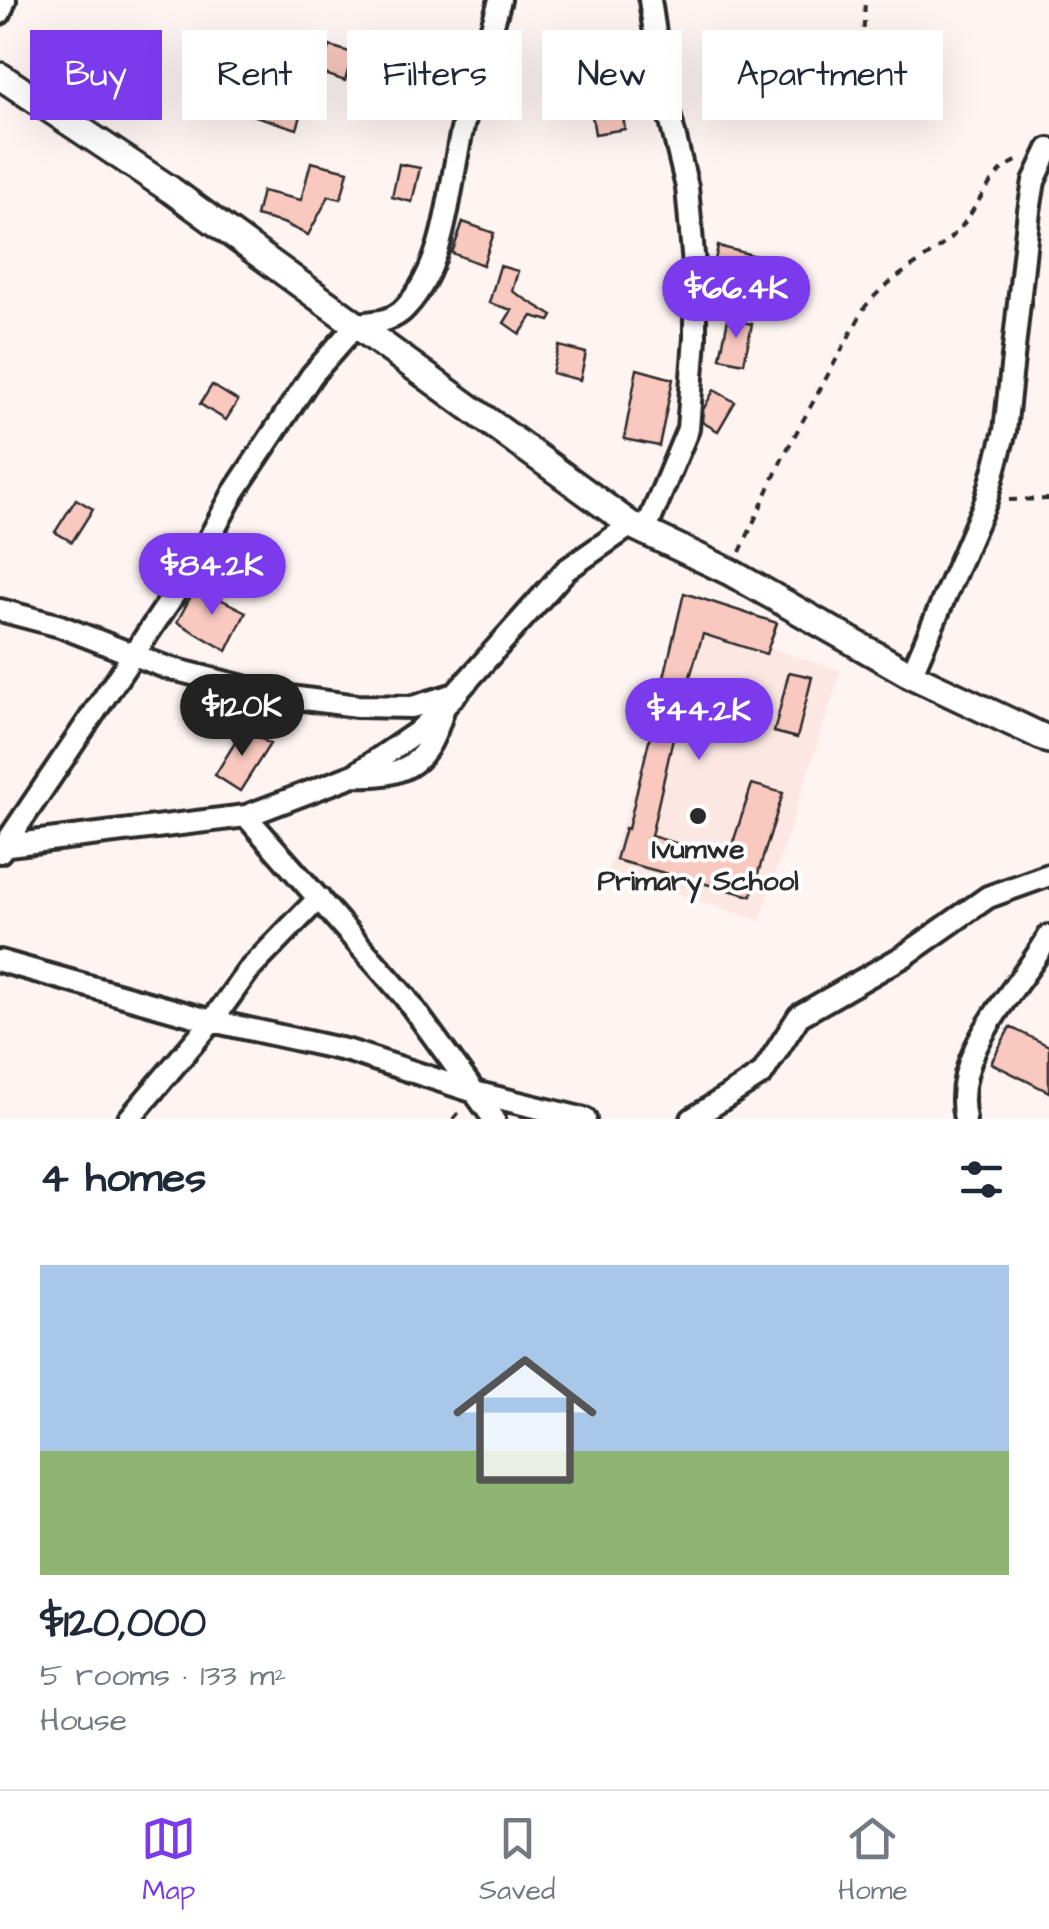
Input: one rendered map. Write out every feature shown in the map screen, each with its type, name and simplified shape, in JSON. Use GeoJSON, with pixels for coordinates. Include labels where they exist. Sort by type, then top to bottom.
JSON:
{"type":"FeatureCollection","features":[{"type":"Feature","properties":{"kind":"street"},"geometry":{"type":"LineString","coordinates":[[0,13],[5,0]]}},
{"type":"Feature","properties":{"kind":"street"},"geometry":{"type":"LineString","coordinates":[[1,848],[132,655],[312,375],[357,324],[389,320],[405,309],[421,288],[440,234],[463,126],[500,0]]}},
{"type":"Feature","properties":{"kind":"street"},"geometry":{"type":"LineString","coordinates":[[1,848],[246,816],[354,775],[400,744],[450,701],[566,570],[638,528],[688,429],[694,338],[695,277],[688,187],[664,93],[650,0]]}},
{"type":"Feature","properties":{"kind":"street"},"geometry":{"type":"LineString","coordinates":[[0,76],[171,190],[493,428],[638,528],[730,572],[910,675],[1049,740]]}},
{"type":"Feature","properties":{"kind":"street"},"geometry":{"type":"LineString","coordinates":[[910,675],[986,501],[1005,432],[1028,211],[1045,155]]}},
{"type":"Feature","properties":{"kind":"street"},"geometry":{"type":"LineString","coordinates":[[0,610],[60,626],[204,678],[275,695],[357,706],[412,708],[450,701]]}},
{"type":"Feature","properties":{"kind":"street"},"geometry":{"type":"LineString","coordinates":[[246,816],[405,997],[494,1119]]}},
{"type":"Feature","properties":{"kind":"street"},"geometry":{"type":"LineString","coordinates":[[692,1119],[762,1074],[800,1016],[904,956],[988,897],[1049,875]]}},
{"type":"Feature","properties":{"kind":"street"},"geometry":{"type":"LineString","coordinates":[[129,1119],[212,1021],[248,971],[319,898]]}},
{"type":"Feature","properties":{"kind":"street"},"geometry":{"type":"LineString","coordinates":[[965,1119],[964,1080],[984,1033],[1049,936]]}},
{"type":"Feature","properties":{"kind":"street"},"geometry":{"type":"LineString","coordinates":[[0,961],[212,1021],[349,1051],[418,1070],[478,1093],[585,1119]]}},
{"type":"Feature","properties":{"kind":"path"},"geometry":{"type":"LineString","coordinates":[[864,30],[865,0]]}},
{"type":"Feature","properties":{"kind":"path"},"geometry":{"type":"LineString","coordinates":[[730,572],[783,457],[865,306],[878,290],[946,243],[1004,166],[1020,158],[1045,155]]}},
{"type":"Feature","properties":{"kind":"path"},"geometry":{"type":"LineString","coordinates":[[986,501],[1049,499]]}},
{"type":"Feature","properties":{"kind":"shaded area"},"geometry":{"type":"Polygon","coordinates":[[[689,622],[841,671],[760,921],[607,871],[689,622]]]}},
{"type":"Feature","properties":{"kind":"building"},"geometry":{"type":"Polygon","coordinates":[[[330,46],[347,51],[345,81],[327,75],[330,46]]]}},
{"type":"Feature","properties":{"kind":"building"},"geometry":{"type":"Polygon","coordinates":[[[268,120],[300,120],[297,129],[268,120]]]}},
{"type":"Feature","properties":{"kind":"building"},"geometry":{"type":"Polygon","coordinates":[[[593,120],[624,120],[625,129],[595,134],[593,120]]]}},
{"type":"Feature","properties":{"kind":"building"},"geometry":{"type":"Polygon","coordinates":[[[311,162],[348,171],[341,199],[329,196],[308,235],[256,216],[262,191],[301,200],[311,162]]]}},
{"type":"Feature","properties":{"kind":"building"},"geometry":{"type":"Polygon","coordinates":[[[399,164],[420,168],[412,202],[392,197],[399,164]]]}},
{"type":"Feature","properties":{"kind":"building"},"geometry":{"type":"Polygon","coordinates":[[[463,222],[494,233],[483,265],[452,253],[463,222]]]}},
{"type":"Feature","properties":{"kind":"building"},"geometry":{"type":"Polygon","coordinates":[[[718,246],[756,256],[744,299],[709,289],[718,246]]]}},
{"type":"Feature","properties":{"kind":"building"},"geometry":{"type":"Polygon","coordinates":[[[500,266],[518,271],[512,291],[553,316],[550,321],[532,316],[520,334],[504,323],[512,310],[489,303],[500,266]]]}},
{"type":"Feature","properties":{"kind":"building"},"geometry":{"type":"Polygon","coordinates":[[[728,319],[752,324],[744,363],[720,358],[728,319]]]}},
{"type":"Feature","properties":{"kind":"building"},"geometry":{"type":"Polygon","coordinates":[[[559,346],[586,353],[580,380],[552,373],[559,346]]]}},
{"type":"Feature","properties":{"kind":"building"},"geometry":{"type":"Polygon","coordinates":[[[637,369],[673,379],[659,446],[624,439],[637,369]]]}},
{"type":"Feature","properties":{"kind":"building"},"geometry":{"type":"Polygon","coordinates":[[[212,385],[238,401],[226,420],[200,404],[212,385]]]}},
{"type":"Feature","properties":{"kind":"building"},"geometry":{"type":"Polygon","coordinates":[[[714,390],[735,402],[718,431],[702,422],[703,410],[714,390]]]}},
{"type":"Feature","properties":{"kind":"building"},"geometry":{"type":"Polygon","coordinates":[[[76,499],[93,509],[72,542],[55,532],[76,499]]]}},
{"type":"Feature","properties":{"kind":"building"},"geometry":{"type":"Polygon","coordinates":[[[196,587],[246,612],[227,651],[177,622],[196,587]]]}},
{"type":"Feature","properties":{"kind":"building"},"geometry":{"type":"Polygon","coordinates":[[[684,593],[777,623],[766,654],[703,634],[678,716],[651,836],[703,851],[705,844],[730,852],[752,784],[783,793],[751,896],[616,860],[625,828],[628,829],[684,593]]]}},
{"type":"Feature","properties":{"kind":"building"},"geometry":{"type":"Polygon","coordinates":[[[789,672],[812,677],[797,738],[774,732],[789,672]]]}},
{"type":"Feature","properties":{"kind":"building"},"geometry":{"type":"Polygon","coordinates":[[[244,728],[270,744],[240,791],[215,775],[244,728]]]}},
{"type":"Feature","properties":{"kind":"building"},"geometry":{"type":"Polygon","coordinates":[[[1010,1027],[1049,1046],[1049,1092],[991,1063],[1010,1027]]]}},
{"type":"Feature","properties":{"kind":"place","name":"Ivumwe Primary School"},"geometry":{"type":"Point","coordinates":[698,816]}}]}
